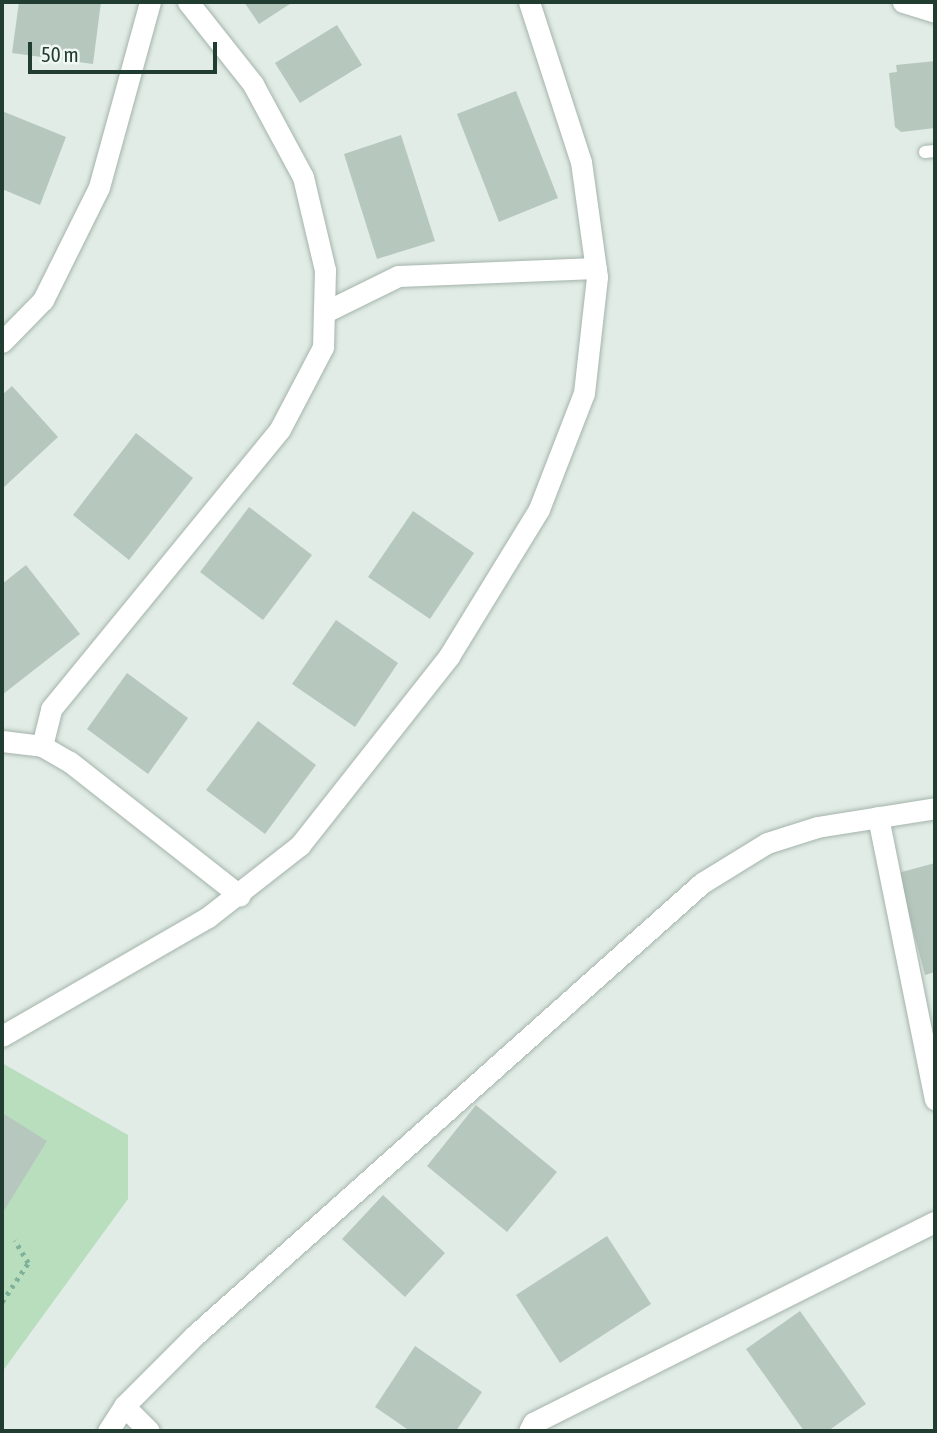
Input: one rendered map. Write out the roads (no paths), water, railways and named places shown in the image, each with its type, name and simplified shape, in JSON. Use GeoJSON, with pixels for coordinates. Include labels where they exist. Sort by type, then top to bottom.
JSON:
{"type":"FeatureCollection","features":[{"type":"Feature","properties":{"kind":"street"},"geometry":{"type":"LineString","coordinates":[[2,342],[43,300],[99,187],[150,2]]}},
{"type":"Feature","properties":{"kind":"street"},"geometry":{"type":"LineString","coordinates":[[42,746],[61,695],[280,429],[317,365],[329,310],[318,230],[292,152],[253,84],[188,2]]}},
{"type":"Feature","properties":{"kind":"street"},"geometry":{"type":"LineString","coordinates":[[2,1036],[240,896],[328,814],[449,656],[511,559],[572,433],[592,352],[596,268],[581,162],[529,2]]}},
{"type":"Feature","properties":{"kind":"street"},"geometry":{"type":"LineString","coordinates":[[903,2],[935,12]]}},
{"type":"Feature","properties":{"kind":"street"},"geometry":{"type":"LineString","coordinates":[[329,310],[398,276],[596,268]]}},
{"type":"Feature","properties":{"kind":"street"},"geometry":{"type":"LineString","coordinates":[[2,741],[42,746],[240,896]]}},
{"type":"Feature","properties":{"kind":"street"},"geometry":{"type":"LineString","coordinates":[[107,1431],[124,1406],[195,1335],[702,883],[767,843],[878,817],[935,808]]}},
{"type":"Feature","properties":{"kind":"street"},"geometry":{"type":"LineString","coordinates":[[878,817],[935,1099]]}},
{"type":"Feature","properties":{"kind":"street"},"geometry":{"type":"LineString","coordinates":[[529,1431],[533,1423],[935,1222]]}},
{"type":"Feature","properties":{"kind":"street"},"geometry":{"type":"LineString","coordinates":[[124,1406],[149,1431]]}}]}
